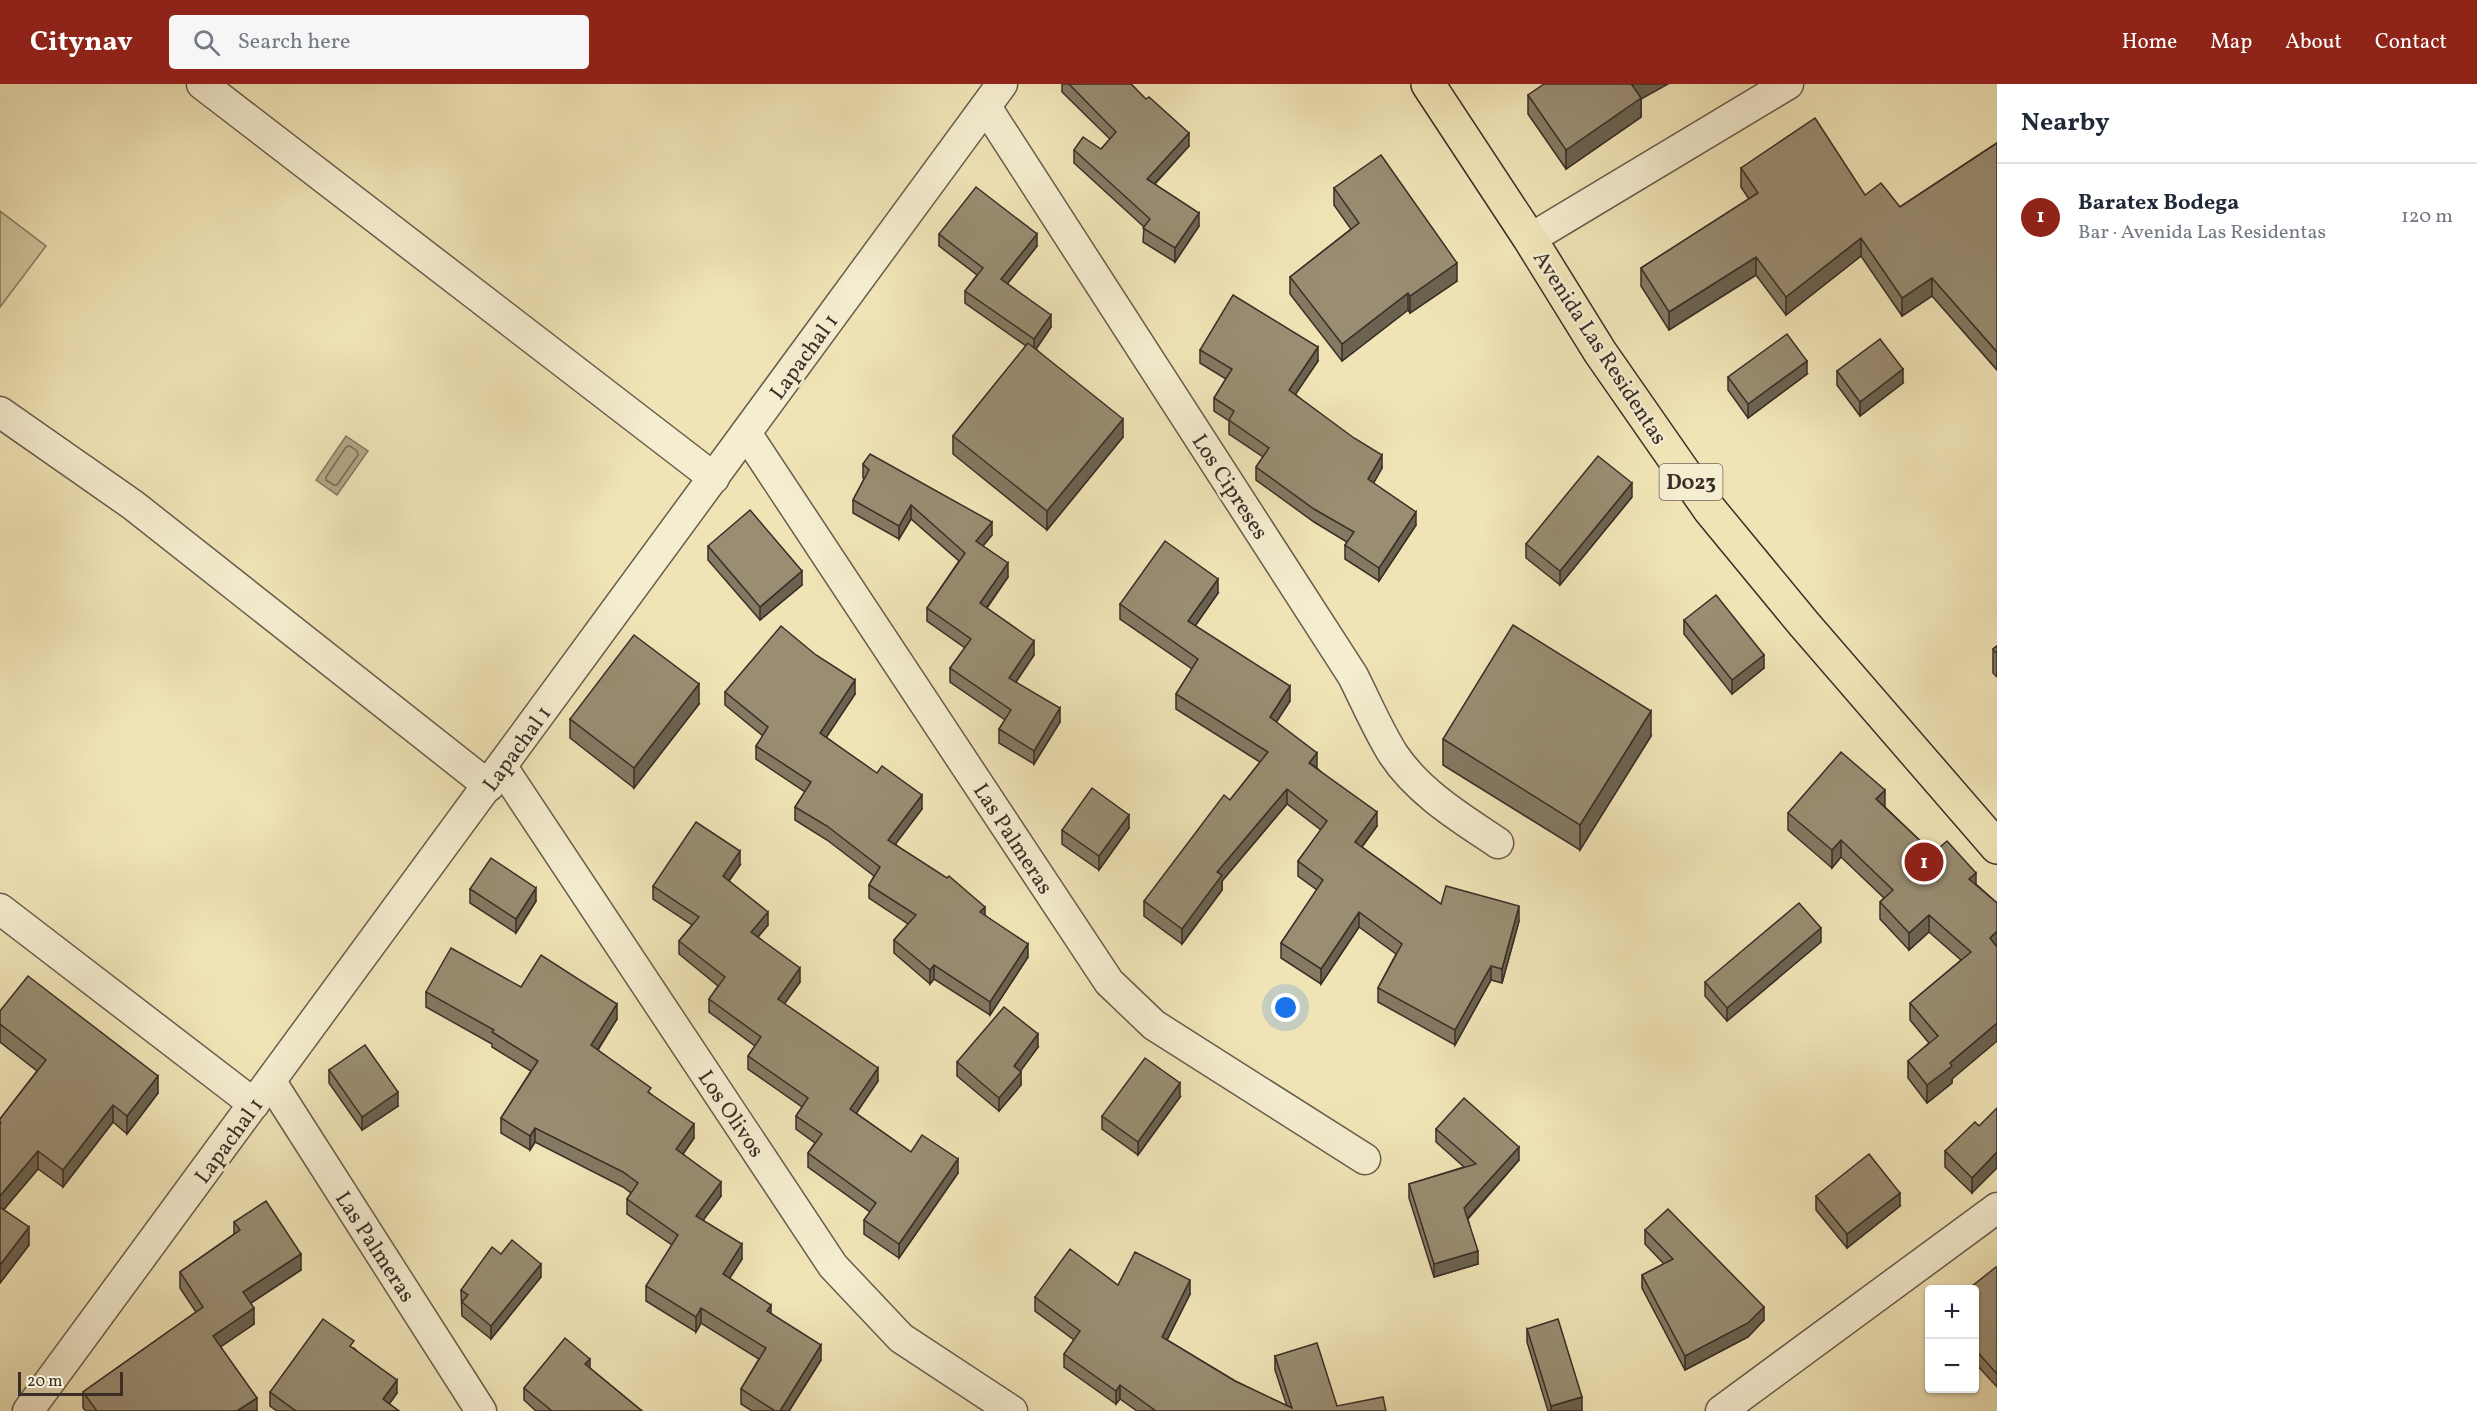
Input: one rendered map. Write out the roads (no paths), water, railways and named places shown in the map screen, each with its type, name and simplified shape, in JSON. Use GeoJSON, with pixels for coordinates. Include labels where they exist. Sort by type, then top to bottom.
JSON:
{"type":"FeatureCollection","features":[{"type":"Feature","properties":{"kind":"main road","name":"Avenida Las Residentas"},"geometry":{"type":"LineString","coordinates":[[1428,84],[1530,239],[1600,352],[1710,510],[1804,624],[1997,848]]}},
{"type":"Feature","properties":{"kind":"street"},"geometry":{"type":"LineString","coordinates":[[202,84],[714,478]]}},
{"type":"Feature","properties":{"kind":"street"},"geometry":{"type":"LineString","coordinates":[[1530,239],[1788,84]]}},
{"type":"Feature","properties":{"kind":"street","name":"Lapachal 1"},"geometry":{"type":"LineString","coordinates":[[32,1409],[994,95]]}},
{"type":"Feature","properties":{"kind":"street","name":"Los Cipreses"},"geometry":{"type":"LineString","coordinates":[[994,95],[1353,676],[1394,754],[1417,782],[1498,843]]}},
{"type":"Feature","properties":{"kind":"street","name":"Los Olivos"},"geometry":{"type":"LineString","coordinates":[[0,412],[133,505],[495,776],[833,1266],[901,1338],[1012,1411]]}},
{"type":"Feature","properties":{"kind":"street","name":"Las Palmeras"},"geometry":{"type":"LineString","coordinates":[[746,433],[1109,981],[1154,1025],[1365,1159]]}},
{"type":"Feature","properties":{"kind":"street","name":"Las Palmeras"},"geometry":{"type":"LineString","coordinates":[[0,909],[262,1093],[481,1411]]}},
{"type":"Feature","properties":{"kind":"street"},"geometry":{"type":"LineString","coordinates":[[1722,1411],[1997,1208]]}},
{"type":"Feature","properties":{"kind":"water"},"geometry":{"type":"Polygon","coordinates":[[[346,436],[368,451],[337,495],[316,480],[346,436]]]}},
{"type":"Feature","properties":{"kind":"place","name":"Baratex Bodega"},"geometry":{"type":"Point","coordinates":[1924,862]}}]}
